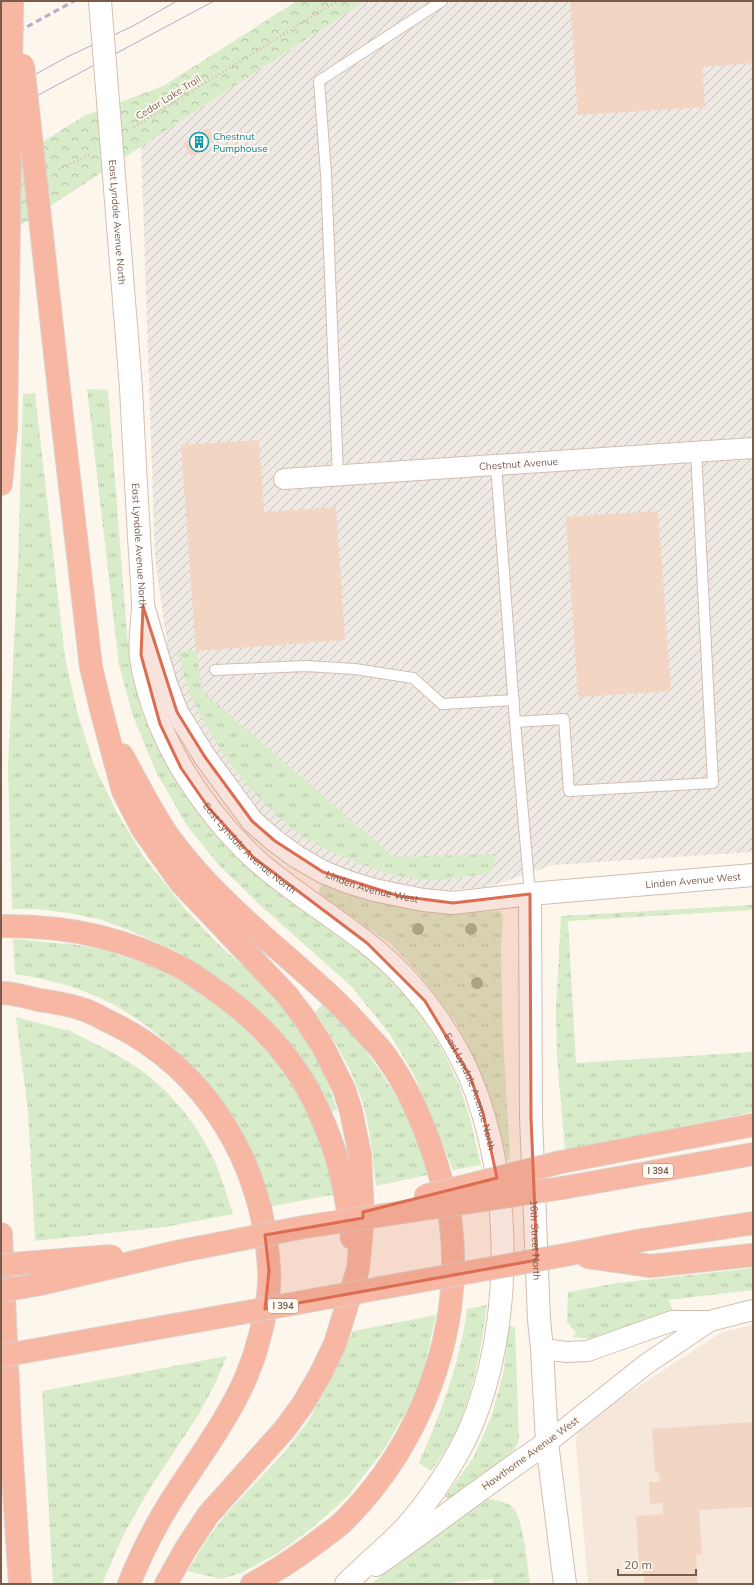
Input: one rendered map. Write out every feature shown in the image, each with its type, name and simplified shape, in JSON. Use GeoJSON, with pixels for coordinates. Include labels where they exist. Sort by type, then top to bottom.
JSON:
{"type":"FeatureCollection","features":[{"type":"Feature","properties":{"kind":"highway"},"geometry":{"type":"LineString","coordinates":[[1,484],[6,428],[12,1]]}},
{"type":"Feature","properties":{"kind":"highway"},"geometry":{"type":"LineString","coordinates":[[16,1],[91,667],[123,791],[142,828],[180,882],[288,994],[305,1018],[322,1045],[341,1084],[351,1111],[360,1155],[363,1217],[358,1269],[335,1344],[321,1373],[284,1430],[208,1515],[185,1550],[166,1584]]}},
{"type":"Feature","properties":{"kind":"highway"},"geometry":{"type":"LineString","coordinates":[[106,727],[165,830],[189,861],[207,882],[240,914],[345,1009],[386,1056],[421,1119],[445,1190],[451,1224],[453,1253],[451,1291],[445,1332],[435,1374],[426,1399],[405,1442],[371,1491],[344,1522],[311,1547],[252,1584]]}},
{"type":"Feature","properties":{"kind":"highway"},"geometry":{"type":"LineString","coordinates":[[1,926],[66,929],[108,938],[137,947],[183,969],[246,1014],[282,1051],[299,1073],[313,1098],[331,1141],[343,1183],[358,1269]]}},
{"type":"Feature","properties":{"kind":"highway"},"geometry":{"type":"LineString","coordinates":[[1,993],[86,1010],[146,1042],[172,1062],[209,1101],[225,1124],[242,1154],[252,1180],[265,1234],[270,1271],[266,1302],[255,1355],[239,1393],[150,1537],[129,1584]]}},
{"type":"Feature","properties":{"kind":"highway"},"geometry":{"type":"LineString","coordinates":[[304,1227],[561,1162],[753,1125]]}},
{"type":"Feature","properties":{"kind":"highway","name":"I 394"},"geometry":{"type":"LineString","coordinates":[[1,1291],[40,1284],[181,1251],[304,1227],[562,1188],[753,1154]]}},
{"type":"Feature","properties":{"kind":"highway","name":"I 394"},"geometry":{"type":"LineString","coordinates":[[1,1356],[568,1255],[638,1241],[753,1223]]}},
{"type":"Feature","properties":{"kind":"highway"},"geometry":{"type":"LineString","coordinates":[[1,1234],[10,1429],[20,1584]]}},
{"type":"Feature","properties":{"kind":"highway"},"geometry":{"type":"LineString","coordinates":[[1,1265],[181,1251]]}},
{"type":"Feature","properties":{"kind":"highway"},"geometry":{"type":"LineString","coordinates":[[568,1255],[651,1266],[753,1255]]}},
{"type":"Feature","properties":{"kind":"main road","name":"East Lyndale Avenue North"},"geometry":{"type":"LineString","coordinates":[[100,1],[131,388],[143,606],[141,655],[160,724],[182,768],[208,807],[253,857],[276,876],[368,943],[401,974],[425,1001],[456,1049],[470,1076],[483,1114],[491,1144],[502,1215],[502,1261],[495,1340],[481,1396],[470,1428],[456,1456],[436,1488],[406,1526],[347,1584]]}},
{"type":"Feature","properties":{"kind":"main road","name":"Linden Avenue West"},"geometry":{"type":"LineString","coordinates":[[143,606],[166,684],[177,712],[204,757],[252,821],[275,842],[323,872],[348,882],[399,896],[424,900],[453,902],[753,875]]}},
{"type":"Feature","properties":{"kind":"main road","name":"16th Street North"},"geometry":{"type":"LineString","coordinates":[[530,894],[531,1118],[539,1320],[547,1443],[565,1584]]}},
{"type":"Feature","properties":{"kind":"main road","name":"Hawthorne Avenue West"},"geometry":{"type":"LineString","coordinates":[[347,1584],[416,1538],[512,1466],[547,1443]]}},
{"type":"Feature","properties":{"kind":"street","name":"Chestnut Avenue"},"geometry":{"type":"LineString","coordinates":[[284,479],[753,448]]}},
{"type":"Feature","properties":{"kind":"street","name":"Hawthorne Avenue West"},"geometry":{"type":"LineString","coordinates":[[542,1349],[567,1352],[588,1350],[672,1321],[710,1321],[753,1310]]}},
{"type":"Feature","properties":{"kind":"street","name":"Hawthorne Avenue West"},"geometry":{"type":"LineString","coordinates":[[547,1443],[645,1365],[710,1321]]}},
{"type":"Feature","properties":{"kind":"lane"},"geometry":{"type":"LineString","coordinates":[[338,476],[326,174],[319,81],[442,1]]}},
{"type":"Feature","properties":{"kind":"lane"},"geometry":{"type":"LineString","coordinates":[[515,722],[564,719],[569,791],[714,783],[696,452]]}},
{"type":"Feature","properties":{"kind":"lane"},"geometry":{"type":"LineString","coordinates":[[496,465],[515,722],[530,894]]}},
{"type":"Feature","properties":{"kind":"lane"},"geometry":{"type":"LineString","coordinates":[[215,670],[305,666],[355,669],[413,678],[442,704],[514,700]]}},
{"type":"Feature","properties":{"kind":"path","name":"Cedar Lake Trail"},"geometry":{"type":"LineString","coordinates":[[128,131],[337,1]]}},
{"type":"Feature","properties":{"kind":"path"},"geometry":{"type":"LineString","coordinates":[[54,171],[94,152]]}},
{"type":"Feature","properties":{"kind":"highlighted area"},"geometry":{"type":"Polygon","coordinates":[[[143,606],[177,712],[205,757],[252,821],[275,841],[323,872],[399,896],[453,903],[530,894],[531,1118],[537,1260],[265,1309],[269,1271],[265,1235],[363,1218],[363,1212],[497,1178],[483,1113],[470,1076],[425,1001],[367,943],[253,857],[208,807],[181,768],[160,724],[141,655],[143,606]]]}},
{"type":"Feature","properties":{"kind":"shaded area"},"geometry":{"type":"Polygon","coordinates":[[[365,1],[753,1],[753,852],[553,865],[488,887],[428,892],[361,878],[321,859],[283,836],[237,801],[174,694],[155,557],[141,147],[365,1]]]}},
{"type":"Feature","properties":{"kind":"shaded area"},"geometry":{"type":"Polygon","coordinates":[[[753,1325],[753,1584],[588,1584],[576,1444],[577,1435],[583,1423],[722,1332],[753,1325]]]}},
{"type":"Feature","properties":{"kind":"green space"},"geometry":{"type":"Polygon","coordinates":[[[297,1],[365,1],[1,238],[1,168],[84,116],[163,86],[297,1]]]}},
{"type":"Feature","properties":{"kind":"green space"},"geometry":{"type":"Polygon","coordinates":[[[87,389],[108,390],[127,634],[135,684],[166,762],[194,807],[220,838],[360,952],[394,983],[412,1004],[437,1041],[457,1081],[469,1115],[481,1165],[453,1170],[414,1075],[389,1033],[351,986],[261,906],[218,864],[188,827],[156,772],[133,716],[119,665],[87,389]]]}},
{"type":"Feature","properties":{"kind":"green space"},"geometry":{"type":"Polygon","coordinates":[[[35,393],[65,658],[77,711],[94,765],[116,811],[146,860],[186,910],[218,944],[270,990],[301,1031],[322,1066],[337,1110],[331,1112],[298,1056],[244,1001],[214,975],[178,952],[131,931],[99,919],[39,909],[12,909],[8,767],[18,562],[23,394],[35,393]]]}},
{"type":"Feature","properties":{"kind":"green space"},"geometry":{"type":"Polygon","coordinates":[[[196,651],[203,692],[394,857],[495,854],[494,865],[491,872],[463,878],[441,880],[426,880],[401,876],[369,867],[332,852],[293,829],[275,814],[243,779],[228,760],[203,720],[186,684],[178,652],[196,651]]]}},
{"type":"Feature","properties":{"kind":"green space"},"geometry":{"type":"Polygon","coordinates":[[[322,884],[376,902],[414,909],[449,913],[500,911],[503,918],[501,946],[503,1037],[510,1159],[504,1161],[489,1096],[470,1050],[455,1021],[419,974],[391,944],[318,892],[322,884]]]}},
{"type":"Feature","properties":{"kind":"green space"},"geometry":{"type":"Polygon","coordinates":[[[753,905],[753,910],[568,921],[576,1063],[753,1052],[753,1112],[565,1151],[557,1057],[556,1009],[561,916],[753,905]]]}},
{"type":"Feature","properties":{"kind":"green space"},"geometry":{"type":"Polygon","coordinates":[[[13,939],[66,943],[104,950],[175,975],[208,998],[238,1022],[272,1057],[297,1093],[324,1145],[337,1194],[268,1207],[246,1144],[230,1114],[215,1092],[178,1052],[136,1018],[91,994],[44,979],[15,974],[13,939]]]}},
{"type":"Feature","properties":{"kind":"green space"},"geometry":{"type":"Polygon","coordinates":[[[323,1004],[355,1035],[384,1077],[408,1116],[432,1174],[376,1186],[370,1136],[365,1111],[353,1077],[344,1058],[315,1012],[323,1004]]]}},
{"type":"Feature","properties":{"kind":"green space"},"geometry":{"type":"Polygon","coordinates":[[[16,1017],[65,1030],[66,1029],[103,1047],[149,1076],[180,1106],[197,1130],[218,1169],[233,1214],[165,1227],[35,1241],[28,1111],[16,1017]]]}},
{"type":"Feature","properties":{"kind":"green space"},"geometry":{"type":"Polygon","coordinates":[[[753,1268],[753,1290],[668,1300],[673,1310],[589,1339],[572,1337],[576,1333],[567,1322],[568,1292],[618,1283],[753,1268]]]}},
{"type":"Feature","properties":{"kind":"green space"},"geometry":{"type":"Polygon","coordinates":[[[487,1305],[476,1371],[467,1404],[452,1440],[431,1471],[419,1463],[449,1388],[460,1349],[467,1309],[487,1305]]]}},
{"type":"Feature","properties":{"kind":"green space"},"geometry":{"type":"Polygon","coordinates":[[[436,1315],[423,1375],[406,1412],[383,1451],[348,1496],[312,1528],[278,1553],[243,1572],[222,1579],[187,1571],[225,1515],[283,1454],[309,1420],[353,1331],[436,1315]]]}},
{"type":"Feature","properties":{"kind":"green space"},"geometry":{"type":"Polygon","coordinates":[[[509,1326],[515,1327],[519,1440],[515,1449],[453,1499],[448,1500],[445,1497],[473,1458],[491,1418],[503,1374],[509,1326]]]}},
{"type":"Feature","properties":{"kind":"green space"},"geometry":{"type":"Polygon","coordinates":[[[227,1356],[216,1382],[199,1414],[150,1488],[124,1534],[102,1584],[53,1584],[42,1391],[227,1356]]]}},
{"type":"Feature","properties":{"kind":"green space"},"geometry":{"type":"Polygon","coordinates":[[[482,1499],[503,1502],[511,1506],[517,1514],[525,1544],[530,1584],[493,1584],[493,1579],[455,1582],[453,1584],[371,1584],[482,1499]]]}},
{"type":"Feature","properties":{"kind":"building"},"geometry":{"type":"Polygon","coordinates":[[[570,1],[753,1],[753,63],[702,67],[705,107],[578,115],[570,1]]]}},
{"type":"Feature","properties":{"kind":"building","name":"Chestnut Pumphouse"},"geometry":{"type":"Polygon","coordinates":[[[208,128],[216,140],[191,156],[183,143],[208,128]]]}},
{"type":"Feature","properties":{"kind":"building"},"geometry":{"type":"Polygon","coordinates":[[[259,440],[264,512],[336,507],[345,640],[196,651],[181,445],[259,440]]]}},
{"type":"Feature","properties":{"kind":"building"},"geometry":{"type":"Polygon","coordinates":[[[658,511],[671,691],[578,697],[566,517],[658,511]]]}},
{"type":"Feature","properties":{"kind":"building"},"geometry":{"type":"Polygon","coordinates":[[[753,1422],[753,1507],[699,1510],[702,1554],[696,1555],[698,1584],[644,1584],[643,1570],[639,1570],[636,1516],[663,1514],[663,1503],[650,1504],[649,1482],[660,1482],[659,1473],[655,1472],[652,1429],[753,1422]]]}},
{"type":"Feature","properties":{"kind":"tram line"},"geometry":{"type":"LineString","coordinates":[[1,93],[67,57],[133,26],[177,1]]}},
{"type":"Feature","properties":{"kind":"tram line"},"geometry":{"type":"LineString","coordinates":[[1,115],[214,1]]}},
{"type":"Feature","properties":{"kind":"railway"},"geometry":{"type":"LineString","coordinates":[[1,41],[74,1]]}},
{"type":"Feature","properties":{"kind":"place","name":"Chestnut Pumphouse"},"geometry":{"type":"Point","coordinates":[199,142]}}]}
